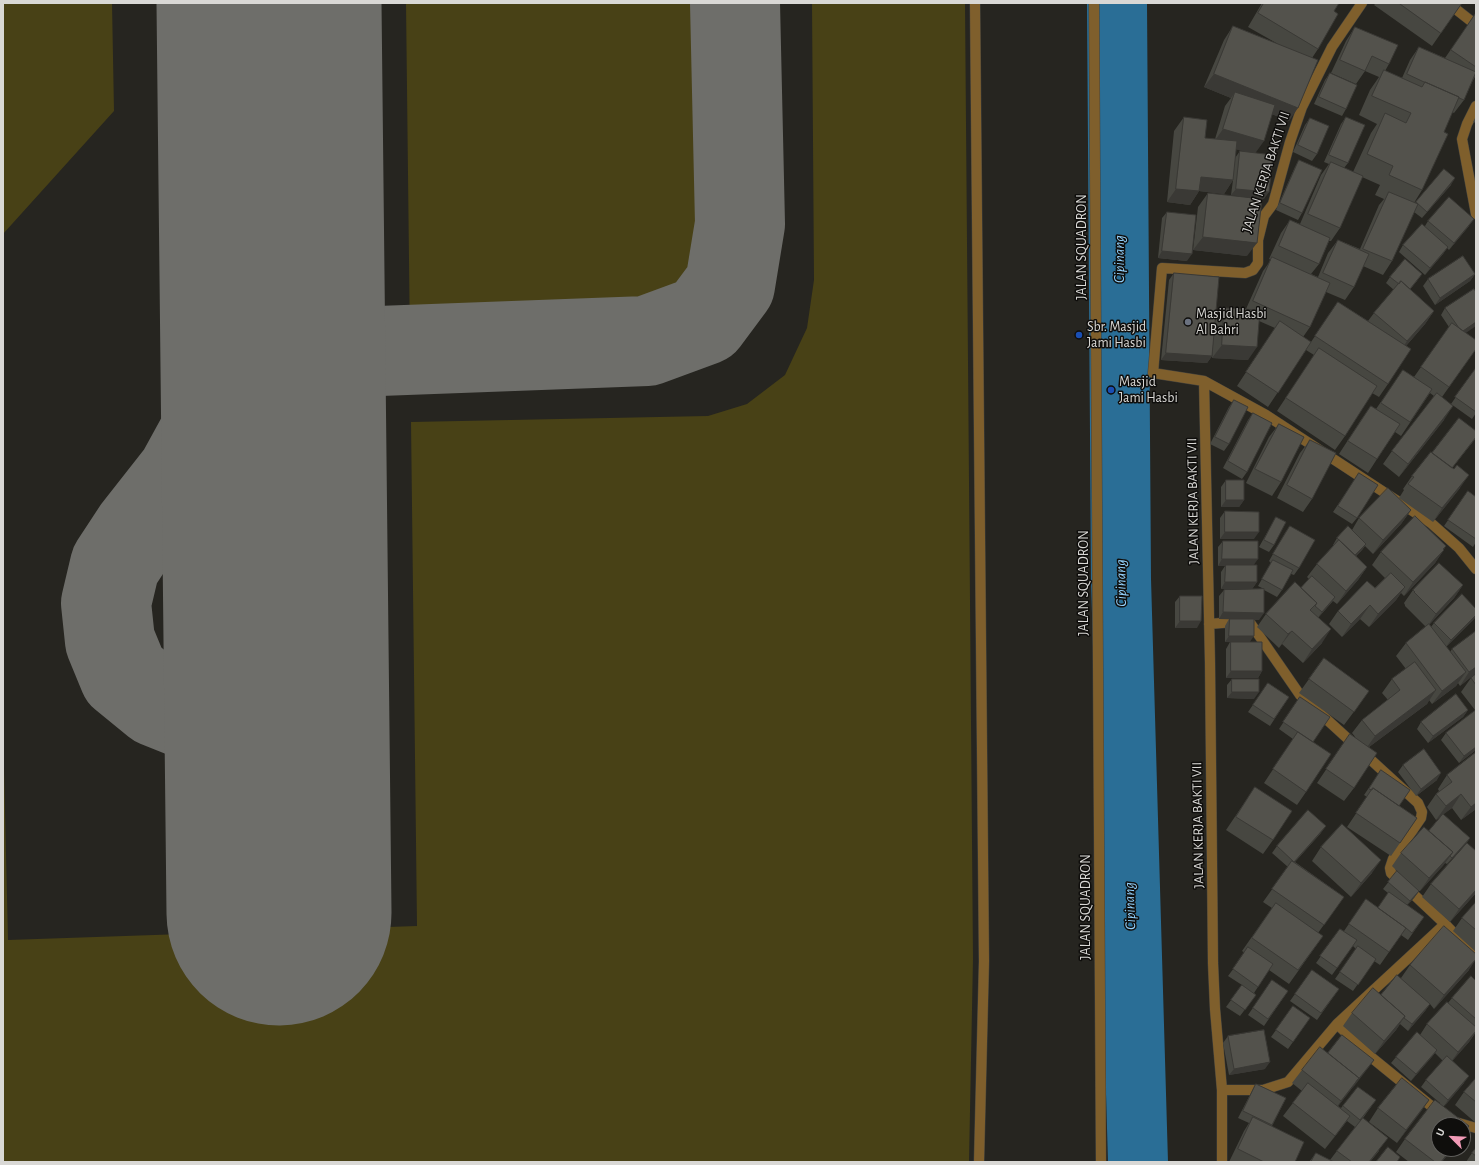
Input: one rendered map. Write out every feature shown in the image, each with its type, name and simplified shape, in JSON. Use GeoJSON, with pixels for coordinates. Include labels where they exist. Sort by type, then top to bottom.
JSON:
{"type":"FeatureCollection","features":[{"type":"Feature","properties":{"kind":"street"},"geometry":{"type":"LineString","coordinates":[[976,3],[984,960],[979,1162]]}},
{"type":"Feature","properties":{"kind":"street","name":"JALAN SQUADRON"},"geometry":{"type":"LineString","coordinates":[[1094,3],[1101,1162]]}},
{"type":"Feature","properties":{"kind":"street","name":"JALAN KERJA BAKTI VII"},"geometry":{"type":"LineString","coordinates":[[1222,1162],[1222,1090],[1215,1009],[1213,963],[1209,624],[1204,381],[1153,373],[1162,268],[1245,273],[1253,270],[1258,263],[1258,240],[1264,216],[1273,204],[1299,114],[1332,47],[1362,3]]}},
{"type":"Feature","properties":{"kind":"street"},"geometry":{"type":"LineString","coordinates":[[1448,3],[1476,26]]}},
{"type":"Feature","properties":{"kind":"street"},"geometry":{"type":"LineString","coordinates":[[1476,106],[1467,124],[1462,139],[1476,214]]}},
{"type":"Feature","properties":{"kind":"street"},"geometry":{"type":"LineString","coordinates":[[1204,381],[1266,415],[1431,523],[1459,548],[1476,569]]}},
{"type":"Feature","properties":{"kind":"street"},"geometry":{"type":"LineString","coordinates":[[1209,624],[1247,621],[1251,624],[1300,695],[1418,803],[1422,812],[1421,818],[1393,860],[1390,868],[1391,873],[1445,924],[1476,956]]}},
{"type":"Feature","properties":{"kind":"street"},"geometry":{"type":"LineString","coordinates":[[1222,1090],[1263,1090],[1288,1082],[1337,1024],[1445,924]]}},
{"type":"Feature","properties":{"kind":"street"},"geometry":{"type":"LineString","coordinates":[[1337,1024],[1371,1057],[1446,1119],[1476,1128]]}},
{"type":"Feature","properties":{"kind":"shaded area"},"geometry":{"type":"Polygon","coordinates":[[[3,3],[112,3],[114,111],[3,234],[3,3]]]}},
{"type":"Feature","properties":{"kind":"shaded area"},"geometry":{"type":"Polygon","coordinates":[[[406,3],[735,3],[740,224],[730,285],[704,320],[647,341],[479,347],[410,346],[406,3]]]}},
{"type":"Feature","properties":{"kind":"shaded area"},"geometry":{"type":"Polygon","coordinates":[[[812,3],[965,3],[973,958],[969,1162],[3,1162],[3,724],[8,940],[417,926],[411,422],[708,416],[747,404],[785,375],[807,328],[814,280],[812,3]]]}},
{"type":"Feature","properties":{"kind":"building"},"geometry":{"type":"Polygon","coordinates":[[[1264,3],[1339,3],[1334,11],[1338,14],[1318,49],[1258,13],[1264,3]]]}},
{"type":"Feature","properties":{"kind":"building"},"geometry":{"type":"Polygon","coordinates":[[[1399,3],[1462,3],[1441,33],[1399,3]]]}},
{"type":"Feature","properties":{"kind":"building"},"geometry":{"type":"Polygon","coordinates":[[[1476,13],[1476,67],[1451,50],[1476,13]]]}},
{"type":"Feature","properties":{"kind":"building"},"geometry":{"type":"Polygon","coordinates":[[[1233,26],[1318,60],[1298,108],[1214,74],[1233,26]]]}},
{"type":"Feature","properties":{"kind":"building"},"geometry":{"type":"Polygon","coordinates":[[[1355,27],[1398,45],[1389,64],[1372,56],[1365,71],[1340,60],[1355,27]]]}},
{"type":"Feature","properties":{"kind":"building"},"geometry":{"type":"Polygon","coordinates":[[[1419,47],[1476,72],[1464,100],[1407,74],[1419,47]]]}},
{"type":"Feature","properties":{"kind":"building"},"geometry":{"type":"Polygon","coordinates":[[[1384,70],[1422,87],[1425,82],[1459,97],[1444,132],[1448,134],[1422,190],[1389,175],[1393,166],[1367,154],[1385,113],[1406,123],[1411,113],[1372,96],[1384,70]]]}},
{"type":"Feature","properties":{"kind":"building"},"geometry":{"type":"Polygon","coordinates":[[[1330,73],[1357,85],[1346,109],[1319,97],[1330,73]]]}},
{"type":"Feature","properties":{"kind":"building"},"geometry":{"type":"Polygon","coordinates":[[[1235,92],[1275,105],[1264,141],[1223,129],[1235,92]]]}},
{"type":"Feature","properties":{"kind":"building"},"geometry":{"type":"Polygon","coordinates":[[[1184,117],[1207,120],[1205,138],[1237,141],[1233,180],[1201,177],[1199,191],[1176,189],[1184,117]]]}},
{"type":"Feature","properties":{"kind":"building"},"geometry":{"type":"Polygon","coordinates":[[[1346,117],[1365,125],[1348,163],[1329,155],[1346,117]]]}},
{"type":"Feature","properties":{"kind":"building"},"geometry":{"type":"Polygon","coordinates":[[[1310,118],[1329,126],[1317,154],[1298,145],[1310,118]]]}},
{"type":"Feature","properties":{"kind":"building"},"geometry":{"type":"Polygon","coordinates":[[[1240,151],[1273,155],[1269,192],[1236,189],[1240,151]]]}},
{"type":"Feature","properties":{"kind":"building"},"geometry":{"type":"Polygon","coordinates":[[[1299,160],[1322,170],[1302,213],[1280,203],[1299,160]]]}},
{"type":"Feature","properties":{"kind":"building"},"geometry":{"type":"Polygon","coordinates":[[[1331,162],[1363,176],[1340,228],[1308,214],[1331,162]]]}},
{"type":"Feature","properties":{"kind":"building"},"geometry":{"type":"Polygon","coordinates":[[[1444,169],[1455,178],[1427,212],[1416,202],[1444,169]]]}},
{"type":"Feature","properties":{"kind":"building"},"geometry":{"type":"Polygon","coordinates":[[[1389,192],[1418,204],[1392,261],[1363,249],[1389,192]]]}},
{"type":"Feature","properties":{"kind":"building"},"geometry":{"type":"Polygon","coordinates":[[[1208,193],[1262,199],[1257,243],[1203,237],[1208,193]]]}},
{"type":"Feature","properties":{"kind":"building"},"geometry":{"type":"Polygon","coordinates":[[[1449,197],[1474,219],[1454,243],[1428,221],[1449,197]]]}},
{"type":"Feature","properties":{"kind":"building"},"geometry":{"type":"Polygon","coordinates":[[[1167,212],[1196,215],[1192,254],[1162,251],[1167,212]]]}},
{"type":"Feature","properties":{"kind":"building"},"geometry":{"type":"Polygon","coordinates":[[[1290,220],[1330,238],[1319,264],[1279,246],[1290,220]]]}},
{"type":"Feature","properties":{"kind":"building"},"geometry":{"type":"Polygon","coordinates":[[[1422,224],[1448,247],[1430,268],[1403,245],[1422,224]]]}},
{"type":"Feature","properties":{"kind":"building"},"geometry":{"type":"Polygon","coordinates":[[[1338,240],[1369,254],[1354,287],[1323,273],[1338,240]]]}},
{"type":"Feature","properties":{"kind":"building"},"geometry":{"type":"Polygon","coordinates":[[[1463,256],[1475,274],[1440,298],[1428,279],[1463,256]]]}},
{"type":"Feature","properties":{"kind":"building"},"geometry":{"type":"Polygon","coordinates":[[[1272,257],[1330,283],[1310,327],[1253,301],[1272,257]]]}},
{"type":"Feature","properties":{"kind":"building"},"geometry":{"type":"Polygon","coordinates":[[[1405,259],[1422,274],[1410,289],[1401,281],[1399,284],[1390,277],[1405,259]]]}},
{"type":"Feature","properties":{"kind":"building","name":"Masjid Hasbi Al Bahri"},"geometry":{"type":"Polygon","coordinates":[[[1174,273],[1219,277],[1212,356],[1166,353],[1174,273]]]}},
{"type":"Feature","properties":{"kind":"building"},"geometry":{"type":"Polygon","coordinates":[[[1401,281],[1434,311],[1407,341],[1374,313],[1401,281]]]}},
{"type":"Feature","properties":{"kind":"building"},"geometry":{"type":"Polygon","coordinates":[[[1474,289],[1476,292],[1476,322],[1463,331],[1459,328],[1445,308],[1474,289]]]}},
{"type":"Feature","properties":{"kind":"building"},"geometry":{"type":"Polygon","coordinates":[[[1338,302],[1411,349],[1388,384],[1315,336],[1338,302]]]}},
{"type":"Feature","properties":{"kind":"building"},"geometry":{"type":"Polygon","coordinates":[[[1224,308],[1260,310],[1257,347],[1222,345],[1224,308]]]}},
{"type":"Feature","properties":{"kind":"building"},"geometry":{"type":"Polygon","coordinates":[[[1280,321],[1311,342],[1278,393],[1246,372],[1280,321]]]}},
{"type":"Feature","properties":{"kind":"building"},"geometry":{"type":"Polygon","coordinates":[[[1452,323],[1476,340],[1476,349],[1449,387],[1421,367],[1452,323]]]}},
{"type":"Feature","properties":{"kind":"building"},"geometry":{"type":"Polygon","coordinates":[[[1319,348],[1377,386],[1345,436],[1286,398],[1319,348]]]}},
{"type":"Feature","properties":{"kind":"building"},"geometry":{"type":"Polygon","coordinates":[[[1476,368],[1476,412],[1455,397],[1476,368]]]}},
{"type":"Feature","properties":{"kind":"building"},"geometry":{"type":"Polygon","coordinates":[[[1403,370],[1432,389],[1410,422],[1381,403],[1403,370]]]}},
{"type":"Feature","properties":{"kind":"building"},"geometry":{"type":"Polygon","coordinates":[[[1437,393],[1453,406],[1408,464],[1392,451],[1437,393]]]}},
{"type":"Feature","properties":{"kind":"building"},"geometry":{"type":"Polygon","coordinates":[[[1234,400],[1248,407],[1229,444],[1215,437],[1234,400]]]}},
{"type":"Feature","properties":{"kind":"building"},"geometry":{"type":"Polygon","coordinates":[[[1371,406],[1400,424],[1377,459],[1348,441],[1371,406]]]}},
{"type":"Feature","properties":{"kind":"building"},"geometry":{"type":"Polygon","coordinates":[[[1253,413],[1272,423],[1247,472],[1228,461],[1253,413]]]}},
{"type":"Feature","properties":{"kind":"building"},"geometry":{"type":"Polygon","coordinates":[[[1459,418],[1476,431],[1476,437],[1452,468],[1432,453],[1459,418]]]}},
{"type":"Feature","properties":{"kind":"building"},"geometry":{"type":"Polygon","coordinates":[[[1279,424],[1304,437],[1281,482],[1255,469],[1279,424]]]}},
{"type":"Feature","properties":{"kind":"building"},"geometry":{"type":"Polygon","coordinates":[[[1310,440],[1336,453],[1312,499],[1287,485],[1310,440]]]}},
{"type":"Feature","properties":{"kind":"building"},"geometry":{"type":"Polygon","coordinates":[[[1431,452],[1454,469],[1457,465],[1469,475],[1442,508],[1408,484],[1414,477],[1412,476],[1431,452]]]}},
{"type":"Feature","properties":{"kind":"building"},"geometry":{"type":"Polygon","coordinates":[[[1359,473],[1378,485],[1357,518],[1338,506],[1359,473]]]}},
{"type":"Feature","properties":{"kind":"building"},"geometry":{"type":"Polygon","coordinates":[[[1226,480],[1244,480],[1244,500],[1226,500],[1226,480]]]}},
{"type":"Feature","properties":{"kind":"building"},"geometry":{"type":"Polygon","coordinates":[[[1388,488],[1411,510],[1383,540],[1359,518],[1388,488]]]}},
{"type":"Feature","properties":{"kind":"building"},"geometry":{"type":"Polygon","coordinates":[[[1468,491],[1476,497],[1476,539],[1448,520],[1468,491]]]}},
{"type":"Feature","properties":{"kind":"building"},"geometry":{"type":"Polygon","coordinates":[[[1225,511],[1259,512],[1259,532],[1225,532],[1225,511]]]}},
{"type":"Feature","properties":{"kind":"building"},"geometry":{"type":"Polygon","coordinates":[[[1415,516],[1446,546],[1443,549],[1444,550],[1413,582],[1381,552],[1415,516]]]}},
{"type":"Feature","properties":{"kind":"building"},"geometry":{"type":"Polygon","coordinates":[[[1276,517],[1286,522],[1274,545],[1264,540],[1276,517]]]}},
{"type":"Feature","properties":{"kind":"building"},"geometry":{"type":"Polygon","coordinates":[[[1290,526],[1315,540],[1299,568],[1273,554],[1290,526]]]}},
{"type":"Feature","properties":{"kind":"building"},"geometry":{"type":"Polygon","coordinates":[[[1348,526],[1366,544],[1355,555],[1337,538],[1348,526]]]}},
{"type":"Feature","properties":{"kind":"building"},"geometry":{"type":"Polygon","coordinates":[[[1339,540],[1367,567],[1346,591],[1317,564],[1339,540]]]}},
{"type":"Feature","properties":{"kind":"building"},"geometry":{"type":"Polygon","coordinates":[[[1223,541],[1258,541],[1258,559],[1222,559],[1223,541]]]}},
{"type":"Feature","properties":{"kind":"building"},"geometry":{"type":"Polygon","coordinates":[[[1273,560],[1293,570],[1282,590],[1262,579],[1273,560]]]}},
{"type":"Feature","properties":{"kind":"building"},"geometry":{"type":"Polygon","coordinates":[[[1439,563],[1463,585],[1436,614],[1413,590],[1439,563]]]}},
{"type":"Feature","properties":{"kind":"building"},"geometry":{"type":"Polygon","coordinates":[[[1226,565],[1257,565],[1257,582],[1225,582],[1226,565]]]}},
{"type":"Feature","properties":{"kind":"building"},"geometry":{"type":"Polygon","coordinates":[[[1391,573],[1405,587],[1378,614],[1370,605],[1351,624],[1338,611],[1367,581],[1375,588],[1391,573]]]}},
{"type":"Feature","properties":{"kind":"building"},"geometry":{"type":"Polygon","coordinates":[[[1312,576],[1335,597],[1322,612],[1315,606],[1317,603],[1301,588],[1312,576]]]}},
{"type":"Feature","properties":{"kind":"building"},"geometry":{"type":"Polygon","coordinates":[[[1295,582],[1317,603],[1310,610],[1331,629],[1312,649],[1292,631],[1288,634],[1266,614],[1295,582]]]}},
{"type":"Feature","properties":{"kind":"building"},"geometry":{"type":"Polygon","coordinates":[[[1264,589],[1264,613],[1223,612],[1224,590],[1264,589]]]}},
{"type":"Feature","properties":{"kind":"building"},"geometry":{"type":"Polygon","coordinates":[[[1462,594],[1476,609],[1476,615],[1451,640],[1434,623],[1462,594]]]}},
{"type":"Feature","properties":{"kind":"building"},"geometry":{"type":"Polygon","coordinates":[[[1180,596],[1202,596],[1201,621],[1180,621],[1180,596]]]}},
{"type":"Feature","properties":{"kind":"building"},"geometry":{"type":"Polygon","coordinates":[[[1230,619],[1254,619],[1254,636],[1229,636],[1230,619]]]}},
{"type":"Feature","properties":{"kind":"building"},"geometry":{"type":"Polygon","coordinates":[[[1429,624],[1466,672],[1442,691],[1406,643],[1429,624]]]}},
{"type":"Feature","properties":{"kind":"building"},"geometry":{"type":"Polygon","coordinates":[[[1476,631],[1476,667],[1469,672],[1452,649],[1476,631]]]}},
{"type":"Feature","properties":{"kind":"building"},"geometry":{"type":"Polygon","coordinates":[[[1231,642],[1262,642],[1262,671],[1231,671],[1231,642]]]}},
{"type":"Feature","properties":{"kind":"building"},"geometry":{"type":"Polygon","coordinates":[[[1324,658],[1369,691],[1354,712],[1309,679],[1324,658]]]}},
{"type":"Feature","properties":{"kind":"building"},"geometry":{"type":"Polygon","coordinates":[[[1415,662],[1436,690],[1375,736],[1362,720],[1400,690],[1392,679],[1415,662]]]}},
{"type":"Feature","properties":{"kind":"building"},"geometry":{"type":"Polygon","coordinates":[[[1476,674],[1476,685],[1471,678],[1476,674]]]}},
{"type":"Feature","properties":{"kind":"building"},"geometry":{"type":"Polygon","coordinates":[[[1232,679],[1259,679],[1259,692],[1232,692],[1232,679]]]}},
{"type":"Feature","properties":{"kind":"building"},"geometry":{"type":"Polygon","coordinates":[[[1268,683],[1289,697],[1274,719],[1253,705],[1268,683]]]}},
{"type":"Feature","properties":{"kind":"building"},"geometry":{"type":"Polygon","coordinates":[[[1456,694],[1468,710],[1433,736],[1421,722],[1456,694]]]}},
{"type":"Feature","properties":{"kind":"building"},"geometry":{"type":"Polygon","coordinates":[[[1300,697],[1330,717],[1313,742],[1283,722],[1300,697]]]}},
{"type":"Feature","properties":{"kind":"building"},"geometry":{"type":"Polygon","coordinates":[[[1476,710],[1476,747],[1464,756],[1446,733],[1476,710]]]}},
{"type":"Feature","properties":{"kind":"building"},"geometry":{"type":"Polygon","coordinates":[[[1298,732],[1331,754],[1306,792],[1273,769],[1298,732]]]}},
{"type":"Feature","properties":{"kind":"building"},"geometry":{"type":"Polygon","coordinates":[[[1350,734],[1377,753],[1354,788],[1326,769],[1350,734]]]}},
{"type":"Feature","properties":{"kind":"building"},"geometry":{"type":"Polygon","coordinates":[[[1424,749],[1441,773],[1421,789],[1403,765],[1424,749]]]}},
{"type":"Feature","properties":{"kind":"building"},"geometry":{"type":"Polygon","coordinates":[[[1475,753],[1476,803],[1471,807],[1461,794],[1446,806],[1436,794],[1452,782],[1447,775],[1475,753]]]}},
{"type":"Feature","properties":{"kind":"building"},"geometry":{"type":"Polygon","coordinates":[[[1381,770],[1410,790],[1399,806],[1373,788],[1372,790],[1369,789],[1381,770]]]}},
{"type":"Feature","properties":{"kind":"building"},"geometry":{"type":"Polygon","coordinates":[[[1255,787],[1292,811],[1273,840],[1236,817],[1255,787]]]}},
{"type":"Feature","properties":{"kind":"building"},"geometry":{"type":"Polygon","coordinates":[[[1373,788],[1417,818],[1400,843],[1356,813],[1373,788]]]}},
{"type":"Feature","properties":{"kind":"building"},"geometry":{"type":"Polygon","coordinates":[[[1308,810],[1326,826],[1294,862],[1277,846],[1308,810]]]}},
{"type":"Feature","properties":{"kind":"building"},"geometry":{"type":"Polygon","coordinates":[[[1443,814],[1470,838],[1452,858],[1450,856],[1453,852],[1429,831],[1443,814]]]}},
{"type":"Feature","properties":{"kind":"building"},"geometry":{"type":"Polygon","coordinates":[[[1342,824],[1381,860],[1361,883],[1321,847],[1342,824]]]}},
{"type":"Feature","properties":{"kind":"building"},"geometry":{"type":"Polygon","coordinates":[[[1424,827],[1453,852],[1429,878],[1401,853],[1424,827]]]}},
{"type":"Feature","properties":{"kind":"building"},"geometry":{"type":"Polygon","coordinates":[[[1467,843],[1476,851],[1476,890],[1459,909],[1431,884],[1467,843]]]}},
{"type":"Feature","properties":{"kind":"building"},"geometry":{"type":"Polygon","coordinates":[[[1292,861],[1344,897],[1324,925],[1272,889],[1292,861]]]}},
{"type":"Feature","properties":{"kind":"building"},"geometry":{"type":"Polygon","coordinates":[[[1397,871],[1419,891],[1410,901],[1388,882],[1397,871]]]}},
{"type":"Feature","properties":{"kind":"building"},"geometry":{"type":"Polygon","coordinates":[[[1389,892],[1424,917],[1412,933],[1378,908],[1389,892]]]}},
{"type":"Feature","properties":{"kind":"building"},"geometry":{"type":"Polygon","coordinates":[[[1366,899],[1406,928],[1389,952],[1349,924],[1366,899]]]}},
{"type":"Feature","properties":{"kind":"building"},"geometry":{"type":"Polygon","coordinates":[[[1476,902],[1476,930],[1462,918],[1476,902]]]}},
{"type":"Feature","properties":{"kind":"building"},"geometry":{"type":"Polygon","coordinates":[[[1276,903],[1323,936],[1298,970],[1252,938],[1276,903]]]}},
{"type":"Feature","properties":{"kind":"building"},"geometry":{"type":"Polygon","coordinates":[[[1444,926],[1476,954],[1476,959],[1444,995],[1410,965],[1444,926]]]}},
{"type":"Feature","properties":{"kind":"building"},"geometry":{"type":"Polygon","coordinates":[[[1340,929],[1357,940],[1337,968],[1320,956],[1340,929]]]}},
{"type":"Feature","properties":{"kind":"building"},"geometry":{"type":"Polygon","coordinates":[[[1358,946],[1376,959],[1358,985],[1340,972],[1358,946]]]}},
{"type":"Feature","properties":{"kind":"building"},"geometry":{"type":"Polygon","coordinates":[[[1248,947],[1273,964],[1258,987],[1233,969],[1248,947]]]}},
{"type":"Feature","properties":{"kind":"building"},"geometry":{"type":"Polygon","coordinates":[[[1312,970],[1339,989],[1321,1013],[1295,994],[1312,970]]]}},
{"type":"Feature","properties":{"kind":"building"},"geometry":{"type":"Polygon","coordinates":[[[1397,975],[1430,1004],[1412,1024],[1381,995],[1397,975]]]}},
{"type":"Feature","properties":{"kind":"building"},"geometry":{"type":"Polygon","coordinates":[[[1471,976],[1476,981],[1476,1019],[1452,998],[1471,976]]]}},
{"type":"Feature","properties":{"kind":"building"},"geometry":{"type":"Polygon","coordinates":[[[1272,980],[1288,991],[1268,1019],[1253,1008],[1272,980]]]}},
{"type":"Feature","properties":{"kind":"building"},"geometry":{"type":"Polygon","coordinates":[[[1242,985],[1256,995],[1245,1010],[1231,1000],[1242,985]]]}},
{"type":"Feature","properties":{"kind":"building"},"geometry":{"type":"Polygon","coordinates":[[[1373,988],[1405,1016],[1384,1041],[1352,1013],[1373,988]]]}},
{"type":"Feature","properties":{"kind":"building"},"geometry":{"type":"Polygon","coordinates":[[[1447,1002],[1476,1027],[1476,1031],[1458,1052],[1427,1024],[1447,1002]]]}},
{"type":"Feature","properties":{"kind":"building"},"geometry":{"type":"Polygon","coordinates":[[[1293,1006],[1310,1018],[1293,1042],[1276,1030],[1293,1006]]]}},
{"type":"Feature","properties":{"kind":"building"},"geometry":{"type":"Polygon","coordinates":[[[1264,1030],[1270,1062],[1234,1069],[1228,1036],[1264,1030]]]}},
{"type":"Feature","properties":{"kind":"building"},"geometry":{"type":"Polygon","coordinates":[[[1417,1032],[1437,1050],[1416,1074],[1396,1057],[1417,1032]]]}},
{"type":"Feature","properties":{"kind":"building"},"geometry":{"type":"Polygon","coordinates":[[[1342,1035],[1374,1060],[1356,1082],[1359,1078],[1328,1053],[1342,1035]]]}},
{"type":"Feature","properties":{"kind":"building"},"geometry":{"type":"Polygon","coordinates":[[[1320,1047],[1359,1078],[1341,1101],[1302,1070],[1320,1047]]]}},
{"type":"Feature","properties":{"kind":"building"},"geometry":{"type":"Polygon","coordinates":[[[1447,1056],[1469,1076],[1448,1100],[1426,1080],[1447,1056]]]}},
{"type":"Feature","properties":{"kind":"building"},"geometry":{"type":"Polygon","coordinates":[[[1402,1078],[1429,1100],[1406,1130],[1378,1108],[1402,1078]]]}},
{"type":"Feature","properties":{"kind":"building"},"geometry":{"type":"Polygon","coordinates":[[[1476,1078],[1476,1102],[1464,1092],[1476,1078]]]}},
{"type":"Feature","properties":{"kind":"building"},"geometry":{"type":"Polygon","coordinates":[[[1308,1083],[1350,1116],[1335,1136],[1293,1103],[1308,1083]]]}},
{"type":"Feature","properties":{"kind":"building"},"geometry":{"type":"Polygon","coordinates":[[[1256,1084],[1286,1098],[1272,1125],[1243,1111],[1256,1084]]]}},
{"type":"Feature","properties":{"kind":"building"},"geometry":{"type":"Polygon","coordinates":[[[1358,1087],[1376,1100],[1360,1120],[1343,1106],[1358,1087]]]}},
{"type":"Feature","properties":{"kind":"building"},"geometry":{"type":"Polygon","coordinates":[[[1435,1100],[1457,1117],[1431,1117],[1431,1157],[1445,1157],[1441,1162],[1435,1162],[1405,1139],[1435,1100]]]}},
{"type":"Feature","properties":{"kind":"building"},"geometry":{"type":"Polygon","coordinates":[[[1253,1117],[1304,1142],[1295,1162],[1264,1162],[1238,1149],[1253,1117]]]}},
{"type":"Feature","properties":{"kind":"building"},"geometry":{"type":"Polygon","coordinates":[[[1363,1118],[1388,1138],[1369,1162],[1352,1162],[1337,1151],[1363,1118]]]}},
{"type":"Feature","properties":{"kind":"building"},"geometry":{"type":"Polygon","coordinates":[[[1388,1147],[1400,1157],[1397,1162],[1376,1162],[1388,1147]]]}},
{"type":"Feature","properties":{"kind":"building"},"geometry":{"type":"Polygon","coordinates":[[[1476,1148],[1476,1156],[1472,1153],[1476,1148]]]}},
{"type":"Feature","properties":{"kind":"building"},"geometry":{"type":"Polygon","coordinates":[[[1316,1153],[1334,1162],[1311,1162],[1316,1153]]]}},
{"type":"Feature","properties":{"kind":"waterway","name":"Cipinang"},"geometry":{"type":"LineString","coordinates":[[1117,3],[1121,579],[1138,1162]]}},
{"type":"Feature","properties":{"kind":"taxiway"},"geometry":{"type":"LineString","coordinates":[[272,355],[647,341],[704,320],[730,285],[740,224],[735,3]]}},
{"type":"Feature","properties":{"kind":"taxiway"},"geometry":{"type":"LineString","coordinates":[[271,212],[254,297],[237,358],[216,412],[182,474],[138,530],[115,565],[106,603],[110,641],[124,675],[157,702],[192,716],[229,720],[256,713],[276,704],[305,682],[322,656],[332,618],[330,579],[303,520],[274,450]]}},
{"type":"Feature","properties":{"kind":"runway"},"geometry":{"type":"LineString","coordinates":[[269,3],[279,913]]}},
{"type":"Feature","properties":{"kind":"place","name":"Masjid Hasbi Al Bahri"},"geometry":{"type":"Point","coordinates":[1188,322]}},
{"type":"Feature","properties":{"kind":"place","name":"Sbr. Masjid Jami Hasbi"},"geometry":{"type":"Point","coordinates":[1079,335]}},
{"type":"Feature","properties":{"kind":"place","name":"Masjid Jami Hasbi"},"geometry":{"type":"Point","coordinates":[1111,390]}}]}
